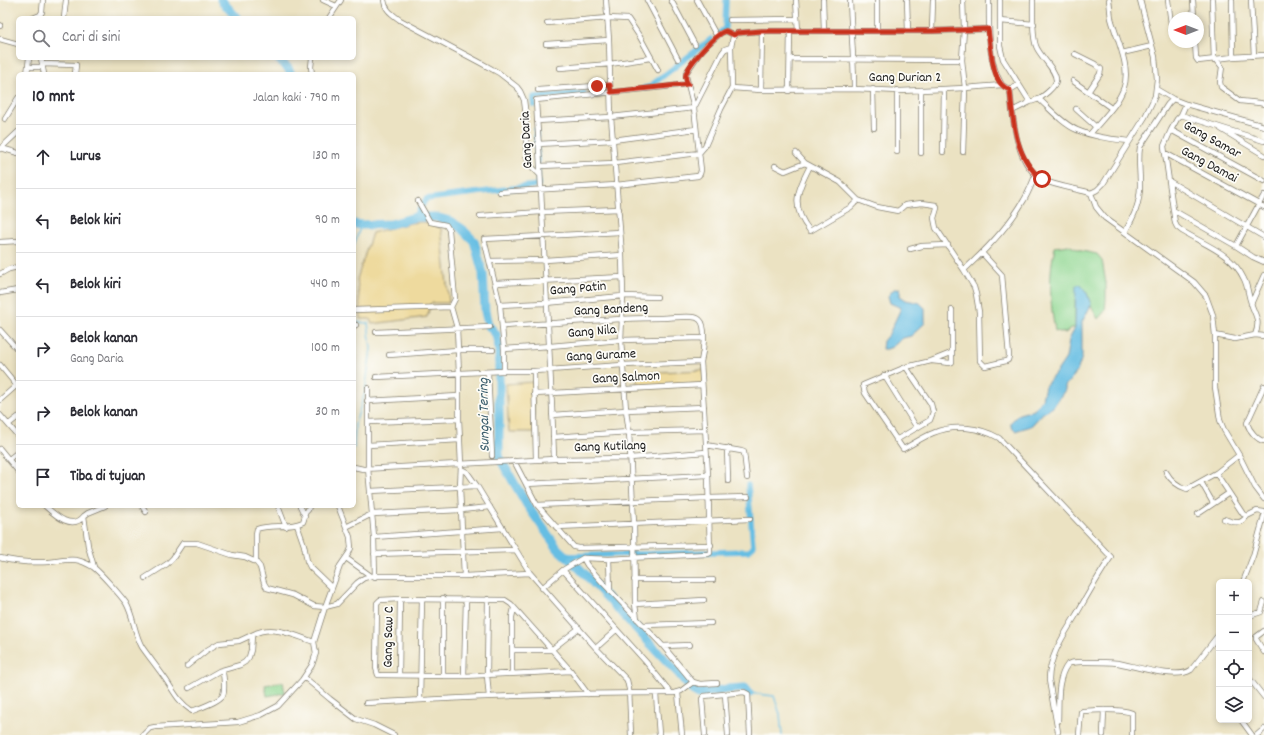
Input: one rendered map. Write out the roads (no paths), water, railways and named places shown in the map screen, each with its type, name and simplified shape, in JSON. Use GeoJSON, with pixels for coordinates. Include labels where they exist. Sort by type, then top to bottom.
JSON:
{"type":"FeatureCollection","features":[{"type":"Feature","properties":{"kind":"street"},"geometry":{"type":"LineString","coordinates":[[38,16],[42,12],[43,0]]}},
{"type":"Feature","properties":{"kind":"street"},"geometry":{"type":"LineString","coordinates":[[64,16],[66,0]]}},
{"type":"Feature","properties":{"kind":"street"},"geometry":{"type":"LineString","coordinates":[[323,0],[336,6]]}},
{"type":"Feature","properties":{"kind":"street"},"geometry":{"type":"LineString","coordinates":[[330,16],[341,0]]}},
{"type":"Feature","properties":{"kind":"street"},"geometry":{"type":"LineString","coordinates":[[384,0],[385,6],[390,13],[400,20],[499,73],[517,87],[524,100],[526,116],[526,156],[530,165],[539,174]]}},
{"type":"Feature","properties":{"kind":"street"},"geometry":{"type":"LineString","coordinates":[[606,0],[609,40],[611,117],[622,255],[623,277],[621,340],[624,389],[629,432],[634,523],[633,547],[635,604],[637,619]]}},
{"type":"Feature","properties":{"kind":"street"},"geometry":{"type":"LineString","coordinates":[[647,0],[678,59]]}},
{"type":"Feature","properties":{"kind":"street"},"geometry":{"type":"LineString","coordinates":[[671,0],[695,45]]}},
{"type":"Feature","properties":{"kind":"street"},"geometry":{"type":"LineString","coordinates":[[697,0],[714,33]]}},
{"type":"Feature","properties":{"kind":"street"},"geometry":{"type":"LineString","coordinates":[[796,0],[798,31]]}},
{"type":"Feature","properties":{"kind":"street"},"geometry":{"type":"LineString","coordinates":[[823,0],[824,31]]}},
{"type":"Feature","properties":{"kind":"street"},"geometry":{"type":"LineString","coordinates":[[850,0],[854,59],[854,89]]}},
{"type":"Feature","properties":{"kind":"street"},"geometry":{"type":"LineString","coordinates":[[877,0],[878,31]]}},
{"type":"Feature","properties":{"kind":"street"},"geometry":{"type":"LineString","coordinates":[[907,0],[908,31]]}},
{"type":"Feature","properties":{"kind":"street"},"geometry":{"type":"LineString","coordinates":[[932,31],[933,0]]}},
{"type":"Feature","properties":{"kind":"street"},"geometry":{"type":"LineString","coordinates":[[963,0],[964,30],[962,60],[965,88],[964,152]]}},
{"type":"Feature","properties":{"kind":"street"},"geometry":{"type":"LineString","coordinates":[[989,0],[988,29],[993,64],[998,79],[1002,85],[1010,90]]}},
{"type":"Feature","properties":{"kind":"street"},"geometry":{"type":"LineString","coordinates":[[1000,0],[1000,46],[1003,59],[1030,102]]}},
{"type":"Feature","properties":{"kind":"street"},"geometry":{"type":"LineString","coordinates":[[1012,111],[1039,99],[1055,84],[1056,78],[1036,47],[1033,0]]}},
{"type":"Feature","properties":{"kind":"street"},"geometry":{"type":"LineString","coordinates":[[1090,134],[1111,108],[1124,87],[1126,79],[1122,53],[1112,18],[1109,0]]}},
{"type":"Feature","properties":{"kind":"street"},"geometry":{"type":"LineString","coordinates":[[1010,90],[1016,137],[1019,147],[1026,162],[1036,174],[1047,181],[1091,193],[1097,190],[1103,184],[1144,117],[1153,101],[1156,89],[1157,72],[1140,0]]}},
{"type":"Feature","properties":{"kind":"street"},"geometry":{"type":"LineString","coordinates":[[1168,0],[1170,12]]}},
{"type":"Feature","properties":{"kind":"street"},"geometry":{"type":"LineString","coordinates":[[1193,0],[1194,12]]}},
{"type":"Feature","properties":{"kind":"street"},"geometry":{"type":"LineString","coordinates":[[1212,0],[1215,59],[1222,67],[1220,82],[1221,87],[1233,94],[1240,101],[1260,102],[1264,104]]}},
{"type":"Feature","properties":{"kind":"street"},"geometry":{"type":"LineString","coordinates":[[1232,0],[1233,57]]}},
{"type":"Feature","properties":{"kind":"street"},"geometry":{"type":"LineString","coordinates":[[1251,0],[1254,56]]}},
{"type":"Feature","properties":{"kind":"street"},"geometry":{"type":"LineString","coordinates":[[547,23],[608,18],[628,19],[640,37],[658,70]]}},
{"type":"Feature","properties":{"kind":"street"},"geometry":{"type":"LineString","coordinates":[[730,20],[797,20]]}},
{"type":"Feature","properties":{"kind":"street"},"geometry":{"type":"LineString","coordinates":[[1000,21],[1034,24]]}},
{"type":"Feature","properties":{"kind":"street"},"geometry":{"type":"LineString","coordinates":[[734,35],[737,33],[762,31],[851,32],[988,29]]}},
{"type":"Feature","properties":{"kind":"street"},"geometry":{"type":"LineString","coordinates":[[500,192],[616,185],[698,176],[701,173],[694,108],[686,79],[686,73],[707,45],[724,32],[727,31],[734,35]]}},
{"type":"Feature","properties":{"kind":"street"},"geometry":{"type":"LineString","coordinates":[[760,90],[762,31]]}},
{"type":"Feature","properties":{"kind":"street"},"geometry":{"type":"LineString","coordinates":[[789,90],[790,31]]}},
{"type":"Feature","properties":{"kind":"street"},"geometry":{"type":"LineString","coordinates":[[540,166],[615,163],[699,153],[705,146],[732,88],[731,47],[734,35]]}},
{"type":"Feature","properties":{"kind":"street"},"geometry":{"type":"LineString","coordinates":[[0,39],[16,43]]}},
{"type":"Feature","properties":{"kind":"street"},"geometry":{"type":"LineString","coordinates":[[546,44],[609,40]]}},
{"type":"Feature","properties":{"kind":"street"},"geometry":{"type":"LineString","coordinates":[[1122,53],[1152,46]]}},
{"type":"Feature","properties":{"kind":"street"},"geometry":{"type":"LineString","coordinates":[[694,108],[722,53],[725,49],[731,47]]}},
{"type":"Feature","properties":{"kind":"street"},"geometry":{"type":"LineString","coordinates":[[1196,48],[1197,60],[1200,61],[1264,55]]}},
{"type":"Feature","properties":{"kind":"street"},"geometry":{"type":"LineString","coordinates":[[1075,54],[1102,69],[1088,92]]}},
{"type":"Feature","properties":{"kind":"street"},"geometry":{"type":"LineString","coordinates":[[560,68],[610,64],[651,58]]}},
{"type":"Feature","properties":{"kind":"street"},"geometry":{"type":"LineString","coordinates":[[790,59],[962,60]]}},
{"type":"Feature","properties":{"kind":"street"},"geometry":{"type":"LineString","coordinates":[[27,72],[29,60]]}},
{"type":"Feature","properties":{"kind":"street"},"geometry":{"type":"LineString","coordinates":[[41,60],[44,72]]}},
{"type":"Feature","properties":{"kind":"street"},"geometry":{"type":"LineString","coordinates":[[312,60],[312,72]]}},
{"type":"Feature","properties":{"kind":"street"},"geometry":{"type":"LineString","coordinates":[[28,67],[42,65],[76,65],[75,72]]}},
{"type":"Feature","properties":{"kind":"street"},"geometry":{"type":"LineString","coordinates":[[1073,80],[1111,108]]}},
{"type":"Feature","properties":{"kind":"street","name":"Gang Daria"},"geometry":{"type":"LineString","coordinates":[[554,459],[550,346],[546,303],[536,99],[611,89],[688,84]]}},
{"type":"Feature","properties":{"kind":"street","name":"Gang Durian 2"},"geometry":{"type":"LineString","coordinates":[[732,88],[760,90],[921,90],[1002,85]]}},
{"type":"Feature","properties":{"kind":"street"},"geometry":{"type":"LineString","coordinates":[[1010,90],[1018,85]]}},
{"type":"Feature","properties":{"kind":"street"},"geometry":{"type":"LineString","coordinates":[[538,90],[611,89]]}},
{"type":"Feature","properties":{"kind":"street"},"geometry":{"type":"LineString","coordinates":[[943,152],[944,89]]}},
{"type":"Feature","properties":{"kind":"street"},"geometry":{"type":"LineString","coordinates":[[1156,89],[1173,99],[1186,104],[1264,126]]}},
{"type":"Feature","properties":{"kind":"street"},"geometry":{"type":"LineString","coordinates":[[873,90],[874,128]]}},
{"type":"Feature","properties":{"kind":"street"},"geometry":{"type":"LineString","coordinates":[[897,90],[897,152]]}},
{"type":"Feature","properties":{"kind":"street"},"geometry":{"type":"LineString","coordinates":[[921,90],[921,153]]}},
{"type":"Feature","properties":{"kind":"street"},"geometry":{"type":"LineString","coordinates":[[1039,99],[1069,125],[1078,130],[1090,134],[1129,141]]}},
{"type":"Feature","properties":{"kind":"street"},"geometry":{"type":"LineString","coordinates":[[1125,232],[1134,216],[1138,201],[1140,186],[1140,147],[1168,104],[1173,99]]}},
{"type":"Feature","properties":{"kind":"street"},"geometry":{"type":"LineString","coordinates":[[5,119],[16,101]]}},
{"type":"Feature","properties":{"kind":"street"},"geometry":{"type":"LineString","coordinates":[[1186,104],[1171,130],[1164,146],[1175,223],[1179,229],[1215,249],[1235,265],[1247,286],[1251,304],[1257,319],[1258,328],[1255,335]]}},
{"type":"Feature","properties":{"kind":"street"},"geometry":{"type":"LineString","coordinates":[[536,121],[611,117],[694,108]]}},
{"type":"Feature","properties":{"kind":"street"},"geometry":{"type":"LineString","coordinates":[[1076,109],[1096,127]]}},
{"type":"Feature","properties":{"kind":"street"},"geometry":{"type":"LineString","coordinates":[[1181,115],[1264,141]]}},
{"type":"Feature","properties":{"kind":"street"},"geometry":{"type":"LineString","coordinates":[[1214,125],[1264,155]]}},
{"type":"Feature","properties":{"kind":"street"},"geometry":{"type":"LineString","coordinates":[[538,144],[613,140],[696,129]]}},
{"type":"Feature","properties":{"kind":"street","name":"Gang Samar"},"geometry":{"type":"LineString","coordinates":[[1171,130],[1264,181]]}},
{"type":"Feature","properties":{"kind":"street"},"geometry":{"type":"LineString","coordinates":[[0,149],[16,134]]}},
{"type":"Feature","properties":{"kind":"street"},"geometry":{"type":"LineString","coordinates":[[0,149],[16,153]]}},
{"type":"Feature","properties":{"kind":"street"},"geometry":{"type":"LineString","coordinates":[[796,153],[805,163],[840,182],[858,200],[896,211],[898,211],[905,204],[922,203],[935,204],[937,206],[934,224],[974,287],[979,312],[980,361],[986,366],[1006,361],[1008,360],[1009,356],[1003,278],[1001,273],[982,253]]}},
{"type":"Feature","properties":{"kind":"street","name":"Gang Damai"},"geometry":{"type":"LineString","coordinates":[[1164,153],[1264,207]]}},
{"type":"Feature","properties":{"kind":"street"},"geometry":{"type":"LineString","coordinates":[[775,166],[785,171],[805,163]]}},
{"type":"Feature","properties":{"kind":"street"},"geometry":{"type":"LineString","coordinates":[[810,166],[804,179],[797,203],[803,222],[810,231],[850,207],[858,200]]}},
{"type":"Feature","properties":{"kind":"street"},"geometry":{"type":"LineString","coordinates":[[964,270],[982,253],[1016,212],[1036,174]]}},
{"type":"Feature","properties":{"kind":"street"},"geometry":{"type":"LineString","coordinates":[[1169,181],[1264,237]]}},
{"type":"Feature","properties":{"kind":"street"},"geometry":{"type":"LineString","coordinates":[[1091,193],[1100,213],[1105,218],[1194,282],[1201,288],[1206,296],[1214,315],[1215,387],[1224,430],[1239,455],[1255,487],[1264,499]]}},
{"type":"Feature","properties":{"kind":"street"},"geometry":{"type":"LineString","coordinates":[[1236,246],[1264,195]]}},
{"type":"Feature","properties":{"kind":"street"},"geometry":{"type":"LineString","coordinates":[[418,201],[433,223],[446,225],[449,230],[455,299],[451,307],[457,328],[460,374],[460,487],[464,576]]}},
{"type":"Feature","properties":{"kind":"street"},"geometry":{"type":"LineString","coordinates":[[480,216],[542,212],[619,210]]}},
{"type":"Feature","properties":{"kind":"street"},"geometry":{"type":"LineString","coordinates":[[1173,210],[1264,262]]}},
{"type":"Feature","properties":{"kind":"street"},"geometry":{"type":"LineString","coordinates":[[503,371],[504,349],[500,305],[496,283],[484,242],[485,238],[620,232]]}},
{"type":"Feature","properties":{"kind":"street"},"geometry":{"type":"LineString","coordinates":[[0,242],[16,241]]}},
{"type":"Feature","properties":{"kind":"street"},"geometry":{"type":"LineString","coordinates":[[910,250],[922,246],[948,245]]}},
{"type":"Feature","properties":{"kind":"street"},"geometry":{"type":"LineString","coordinates":[[490,261],[544,260],[622,255]]}},
{"type":"Feature","properties":{"kind":"street"},"geometry":{"type":"LineString","coordinates":[[0,274],[16,267]]}},
{"type":"Feature","properties":{"kind":"street"},"geometry":{"type":"LineString","coordinates":[[1251,304],[1264,275]]}},
{"type":"Feature","properties":{"kind":"street"},"geometry":{"type":"LineString","coordinates":[[496,283],[623,277]]}},
{"type":"Feature","properties":{"kind":"street"},"geometry":{"type":"LineString","coordinates":[[0,293],[16,290]]}},
{"type":"Feature","properties":{"kind":"street","name":"Gang Patin"},"geometry":{"type":"LineString","coordinates":[[500,305],[546,303],[622,296],[657,297]]}},
{"type":"Feature","properties":{"kind":"street"},"geometry":{"type":"LineString","coordinates":[[356,310],[451,307]]}},
{"type":"Feature","properties":{"kind":"street"},"geometry":{"type":"LineString","coordinates":[[931,361],[952,362],[952,310]]}},
{"type":"Feature","properties":{"kind":"street","name":"Gang Bandeng"},"geometry":{"type":"LineString","coordinates":[[502,326],[622,319],[695,317],[702,321],[703,338]]}},
{"type":"Feature","properties":{"kind":"street"},"geometry":{"type":"LineString","coordinates":[[376,332],[490,327]]}},
{"type":"Feature","properties":{"kind":"street"},"geometry":{"type":"LineString","coordinates":[[0,330],[16,348]]}},
{"type":"Feature","properties":{"kind":"street"},"geometry":{"type":"LineString","coordinates":[[1215,335],[1235,339],[1255,335],[1264,336]]}},
{"type":"Feature","properties":{"kind":"street"},"geometry":{"type":"LineString","coordinates":[[542,588],[563,570],[582,559],[708,554],[711,552],[701,362],[704,346],[703,338]]}},
{"type":"Feature","properties":{"kind":"street","name":"Gang Nila"},"geometry":{"type":"LineString","coordinates":[[504,349],[621,340],[703,338]]}},
{"type":"Feature","properties":{"kind":"street"},"geometry":{"type":"LineString","coordinates":[[389,354],[458,350],[493,350]]}},
{"type":"Feature","properties":{"kind":"street"},"geometry":{"type":"LineString","coordinates":[[951,353],[931,361],[906,367],[863,384],[862,386],[866,393],[903,449],[933,433],[942,430],[966,428],[984,430],[991,433],[999,438],[1111,557],[1057,647],[1052,659],[1049,680],[1058,733]]}},
{"type":"Feature","properties":{"kind":"street","name":"Gang Gurame"},"geometry":{"type":"LineString","coordinates":[[376,377],[503,371],[534,372],[623,365],[701,362]]}},
{"type":"Feature","properties":{"kind":"street"},"geometry":{"type":"LineString","coordinates":[[0,365],[2,371],[16,385]]}},
{"type":"Feature","properties":{"kind":"street"},"geometry":{"type":"LineString","coordinates":[[896,440],[930,420],[933,412],[931,404],[906,367]]}},
{"type":"Feature","properties":{"kind":"street"},"geometry":{"type":"LineString","coordinates":[[491,372],[492,456]]}},
{"type":"Feature","properties":{"kind":"street"},"geometry":{"type":"LineString","coordinates":[[534,372],[536,460]]}},
{"type":"Feature","properties":{"kind":"street"},"geometry":{"type":"LineString","coordinates":[[884,376],[917,428]]}},
{"type":"Feature","properties":{"kind":"street","name":"Gang Salmon"},"geometry":{"type":"LineString","coordinates":[[534,394],[702,385]]}},
{"type":"Feature","properties":{"kind":"street"},"geometry":{"type":"LineString","coordinates":[[0,400],[16,387]]}},
{"type":"Feature","properties":{"kind":"street"},"geometry":{"type":"LineString","coordinates":[[368,388],[368,468],[374,537],[373,576]]}},
{"type":"Feature","properties":{"kind":"street"},"geometry":{"type":"LineString","coordinates":[[1263,389],[1247,423],[1249,428],[1260,440],[1264,441]]}},
{"type":"Feature","properties":{"kind":"street"},"geometry":{"type":"LineString","coordinates":[[367,401],[459,396]]}},
{"type":"Feature","properties":{"kind":"street"},"geometry":{"type":"LineString","coordinates":[[552,415],[704,407]]}},
{"type":"Feature","properties":{"kind":"street"},"geometry":{"type":"LineString","coordinates":[[0,415],[16,433]]}},
{"type":"Feature","properties":{"kind":"street"},"geometry":{"type":"LineString","coordinates":[[9,424],[16,419]]}},
{"type":"Feature","properties":{"kind":"street"},"geometry":{"type":"LineString","coordinates":[[368,422],[459,419]]}},
{"type":"Feature","properties":{"kind":"street"},"geometry":{"type":"LineString","coordinates":[[553,437],[629,432],[705,430]]}},
{"type":"Feature","properties":{"kind":"street"},"geometry":{"type":"LineString","coordinates":[[368,445],[460,440]]}},
{"type":"Feature","properties":{"kind":"street"},"geometry":{"type":"LineString","coordinates":[[706,445],[744,452],[747,478]]}},
{"type":"Feature","properties":{"kind":"street"},"geometry":{"type":"LineString","coordinates":[[727,448],[728,481]]}},
{"type":"Feature","properties":{"kind":"street"},"geometry":{"type":"LineString","coordinates":[[0,450],[16,468]]}},
{"type":"Feature","properties":{"kind":"street","name":"Gang Kutilang"},"geometry":{"type":"LineString","coordinates":[[356,467],[364,469],[461,467],[536,460],[630,458],[706,452]]}},
{"type":"Feature","properties":{"kind":"street"},"geometry":{"type":"LineString","coordinates":[[9,459],[16,454]]}},
{"type":"Feature","properties":{"kind":"street"},"geometry":{"type":"LineString","coordinates":[[1166,472],[1174,482],[1182,488],[1187,489],[1216,473],[1239,455]]}},
{"type":"Feature","properties":{"kind":"street"},"geometry":{"type":"LineString","coordinates":[[512,462],[537,505],[571,545],[576,548],[711,546]]}},
{"type":"Feature","properties":{"kind":"street"},"geometry":{"type":"LineString","coordinates":[[461,467],[467,472],[477,486],[530,573],[596,648],[627,680],[629,685],[630,735]]}},
{"type":"Feature","properties":{"kind":"street"},"geometry":{"type":"LineString","coordinates":[[1216,473],[1243,514],[1247,516]]}},
{"type":"Feature","properties":{"kind":"street"},"geometry":{"type":"LineString","coordinates":[[526,484],[708,475]]}},
{"type":"Feature","properties":{"kind":"street"},"geometry":{"type":"LineString","coordinates":[[1201,482],[1213,503]]}},
{"type":"Feature","properties":{"kind":"street"},"geometry":{"type":"LineString","coordinates":[[370,491],[477,486]]}},
{"type":"Feature","properties":{"kind":"street"},"geometry":{"type":"LineString","coordinates":[[1198,514],[1229,493]]}},
{"type":"Feature","properties":{"kind":"street"},"geometry":{"type":"LineString","coordinates":[[537,505],[748,497]]}},
{"type":"Feature","properties":{"kind":"street"},"geometry":{"type":"LineString","coordinates":[[346,527],[372,514],[461,510],[490,506]]}},
{"type":"Feature","properties":{"kind":"street"},"geometry":{"type":"LineString","coordinates":[[49,508],[59,518],[77,522],[88,513],[100,508]]}},
{"type":"Feature","properties":{"kind":"street"},"geometry":{"type":"LineString","coordinates":[[143,508],[146,512]]}},
{"type":"Feature","properties":{"kind":"street"},"geometry":{"type":"LineString","coordinates":[[279,508],[286,526]]}},
{"type":"Feature","properties":{"kind":"street"},"geometry":{"type":"LineString","coordinates":[[256,562],[257,529],[297,525],[303,522],[305,518],[301,508]]}},
{"type":"Feature","properties":{"kind":"street"},"geometry":{"type":"LineString","coordinates":[[304,514],[308,508]]}},
{"type":"Feature","properties":{"kind":"street"},"geometry":{"type":"LineString","coordinates":[[143,735],[150,728],[155,727],[238,722],[261,715],[278,706],[304,677],[312,665],[316,653],[314,642],[325,607],[340,566],[351,548],[350,537],[339,508]]}},
{"type":"Feature","properties":{"kind":"street"},"geometry":{"type":"LineString","coordinates":[[1224,519],[1233,522],[1240,522],[1247,516],[1257,511],[1264,512]]}},
{"type":"Feature","properties":{"kind":"street"},"geometry":{"type":"LineString","coordinates":[[84,516],[88,546],[94,567]]}},
{"type":"Feature","properties":{"kind":"street"},"geometry":{"type":"LineString","coordinates":[[1244,579],[1253,556],[1264,516]]}},
{"type":"Feature","properties":{"kind":"street"},"geometry":{"type":"LineString","coordinates":[[556,527],[750,518]]}},
{"type":"Feature","properties":{"kind":"street"},"geometry":{"type":"LineString","coordinates":[[297,525],[310,567],[332,588]]}},
{"type":"Feature","properties":{"kind":"street"},"geometry":{"type":"LineString","coordinates":[[374,537],[503,528]]}},
{"type":"Feature","properties":{"kind":"street"},"geometry":{"type":"LineString","coordinates":[[145,578],[167,564],[183,543],[197,543],[232,556],[245,557],[256,562],[260,567],[264,583],[267,588],[293,595],[314,606],[325,607],[337,604],[357,583],[364,578],[373,576],[464,576],[530,573]]}},
{"type":"Feature","properties":{"kind":"street"},"geometry":{"type":"LineString","coordinates":[[374,554],[516,550]]}},
{"type":"Feature","properties":{"kind":"street"},"geometry":{"type":"LineString","coordinates":[[0,558],[28,562],[73,560],[84,562],[94,567],[127,605],[135,623],[142,647],[177,698],[184,706],[192,711],[206,707],[223,695],[224,675],[222,670]]}},
{"type":"Feature","properties":{"kind":"street"},"geometry":{"type":"LineString","coordinates":[[346,558],[373,576]]}},
{"type":"Feature","properties":{"kind":"street"},"geometry":{"type":"LineString","coordinates":[[582,559],[610,591],[663,646],[692,682],[700,684],[717,683]]}},
{"type":"Feature","properties":{"kind":"street"},"geometry":{"type":"LineString","coordinates":[[609,559],[610,591]]}},
{"type":"Feature","properties":{"kind":"street"},"geometry":{"type":"LineString","coordinates":[[563,570],[646,662],[671,693]]}},
{"type":"Feature","properties":{"kind":"street"},"geometry":{"type":"LineString","coordinates":[[634,580],[713,580]]}},
{"type":"Feature","properties":{"kind":"street"},"geometry":{"type":"LineString","coordinates":[[443,598],[443,676]]}},
{"type":"Feature","properties":{"kind":"street"},"geometry":{"type":"LineString","coordinates":[[571,671],[464,676],[379,676],[377,674],[377,603],[380,600],[400,599],[443,598],[505,600],[509,602],[571,671],[588,694]]}},
{"type":"Feature","properties":{"kind":"street","name":"Gang Saw C"},"geometry":{"type":"LineString","coordinates":[[399,675],[400,599]]}},
{"type":"Feature","properties":{"kind":"street"},"geometry":{"type":"LineString","coordinates":[[420,700],[422,599]]}},
{"type":"Feature","properties":{"kind":"street"},"geometry":{"type":"LineString","coordinates":[[464,676],[466,599]]}},
{"type":"Feature","properties":{"kind":"street"},"geometry":{"type":"LineString","coordinates":[[488,599],[488,697]]}},
{"type":"Feature","properties":{"kind":"street"},"geometry":{"type":"LineString","coordinates":[[635,604],[704,600]]}},
{"type":"Feature","properties":{"kind":"street"},"geometry":{"type":"LineString","coordinates":[[1252,615],[1262,611],[1264,602]]}},
{"type":"Feature","properties":{"kind":"street"},"geometry":{"type":"LineString","coordinates":[[512,674],[512,617],[514,608]]}},
{"type":"Feature","properties":{"kind":"street"},"geometry":{"type":"LineString","coordinates":[[643,625],[711,623]]}},
{"type":"Feature","properties":{"kind":"street"},"geometry":{"type":"LineString","coordinates":[[512,650],[551,650],[579,628]]}},
{"type":"Feature","properties":{"kind":"street"},"geometry":{"type":"LineString","coordinates":[[596,648],[616,630]]}},
{"type":"Feature","properties":{"kind":"street"},"geometry":{"type":"LineString","coordinates":[[187,666],[219,643],[239,641],[263,631],[281,631],[314,642]]}},
{"type":"Feature","properties":{"kind":"street"},"geometry":{"type":"LineString","coordinates":[[1264,631],[1256,637],[1256,639],[1264,652]]}},
{"type":"Feature","properties":{"kind":"street"},"geometry":{"type":"LineString","coordinates":[[189,688],[222,670],[240,665],[249,657],[252,635]]}},
{"type":"Feature","properties":{"kind":"street"},"geometry":{"type":"LineString","coordinates":[[1058,733],[1060,689],[1063,672],[1068,664],[1076,662],[1106,662],[1166,673],[1181,674],[1191,670],[1216,638]]}},
{"type":"Feature","properties":{"kind":"street"},"geometry":{"type":"LineString","coordinates":[[663,646],[690,645]]}},
{"type":"Feature","properties":{"kind":"street"},"geometry":{"type":"LineString","coordinates":[[304,677],[356,719],[374,725],[394,735]]}},
{"type":"Feature","properties":{"kind":"street"},"geometry":{"type":"LineString","coordinates":[[366,703],[488,697],[629,693],[656,694],[680,692],[692,682]]}},
{"type":"Feature","properties":{"kind":"street"},"geometry":{"type":"LineString","coordinates":[[1252,682],[1264,697]]}},
{"type":"Feature","properties":{"kind":"street"},"geometry":{"type":"LineString","coordinates":[[680,692],[682,735]]}},
{"type":"Feature","properties":{"kind":"street"},"geometry":{"type":"LineString","coordinates":[[705,735],[703,698],[705,696],[744,692],[748,694],[750,735]]}},
{"type":"Feature","properties":{"kind":"street"},"geometry":{"type":"LineString","coordinates":[[656,694],[659,735]]}},
{"type":"Feature","properties":{"kind":"street"},"geometry":{"type":"LineString","coordinates":[[725,694],[728,735]]}},
{"type":"Feature","properties":{"kind":"street"},"geometry":{"type":"LineString","coordinates":[[1079,735],[1081,712],[1083,710],[1104,710],[1132,713],[1132,735]]}},
{"type":"Feature","properties":{"kind":"street"},"geometry":{"type":"LineString","coordinates":[[1103,735],[1104,710]]}},
{"type":"Feature","properties":{"kind":"street"},"geometry":{"type":"LineString","coordinates":[[1243,723],[1252,735]]}},
{"type":"Feature","properties":{"kind":"street"},"geometry":{"type":"LineString","coordinates":[[1257,735],[1264,729]]}},
{"type":"Feature","properties":{"kind":"water"},"geometry":{"type":"Polygon","coordinates":[[[1076,285],[1081,285],[1087,293],[1091,305],[1082,322],[1082,357],[1077,372],[1065,386],[1065,390],[1053,407],[1043,413],[1031,426],[1015,431],[1011,427],[1011,422],[1019,414],[1034,410],[1042,399],[1045,386],[1066,358],[1069,340],[1075,328],[1076,285]]]}},
{"type":"Feature","properties":{"kind":"water"},"geometry":{"type":"Polygon","coordinates":[[[900,288],[900,296],[906,300],[920,303],[925,308],[925,323],[911,336],[903,338],[892,347],[882,349],[883,341],[889,334],[901,308],[890,303],[888,296],[894,289],[900,288]]]}},
{"type":"Feature","properties":{"kind":"waterway","name":"Sungai Tering"},"geometry":{"type":"LineString","coordinates":[[221,0],[235,16]]}},
{"type":"Feature","properties":{"kind":"waterway"},"geometry":{"type":"LineString","coordinates":[[718,34],[725,28],[726,0]]}},
{"type":"Feature","properties":{"kind":"waterway"},"geometry":{"type":"LineString","coordinates":[[644,88],[649,87],[711,39]]}},
{"type":"Feature","properties":{"kind":"waterway","name":"Sungai Tering"},"geometry":{"type":"LineString","coordinates":[[279,60],[290,72]]}},
{"type":"Feature","properties":{"kind":"waterway"},"geometry":{"type":"LineString","coordinates":[[534,105],[534,97],[584,93]]}},
{"type":"Feature","properties":{"kind":"waterway"},"geometry":{"type":"LineString","coordinates":[[415,217],[426,199],[538,185],[536,130]]}},
{"type":"Feature","properties":{"kind":"waterway","name":"Sungai Tering"},"geometry":{"type":"LineString","coordinates":[[356,224],[391,224],[415,217],[435,217],[450,221],[461,228],[474,241],[483,273],[485,311],[488,325],[496,334],[499,348],[499,457],[527,505],[558,549],[580,569],[678,673],[692,690],[699,694],[727,689],[745,688],[749,693]]}},
{"type":"Feature","properties":{"kind":"waterway"},"geometry":{"type":"LineString","coordinates":[[356,239],[361,225]]}},
{"type":"Feature","properties":{"kind":"waterway"},"geometry":{"type":"LineString","coordinates":[[356,322],[368,323],[371,349],[365,392],[356,421]]}},
{"type":"Feature","properties":{"kind":"waterway"},"geometry":{"type":"LineString","coordinates":[[565,556],[749,551],[753,546],[748,485]]}},
{"type":"Feature","properties":{"kind":"waterway"},"geometry":{"type":"LineString","coordinates":[[749,693],[774,696],[780,714],[782,735]]}}]}
